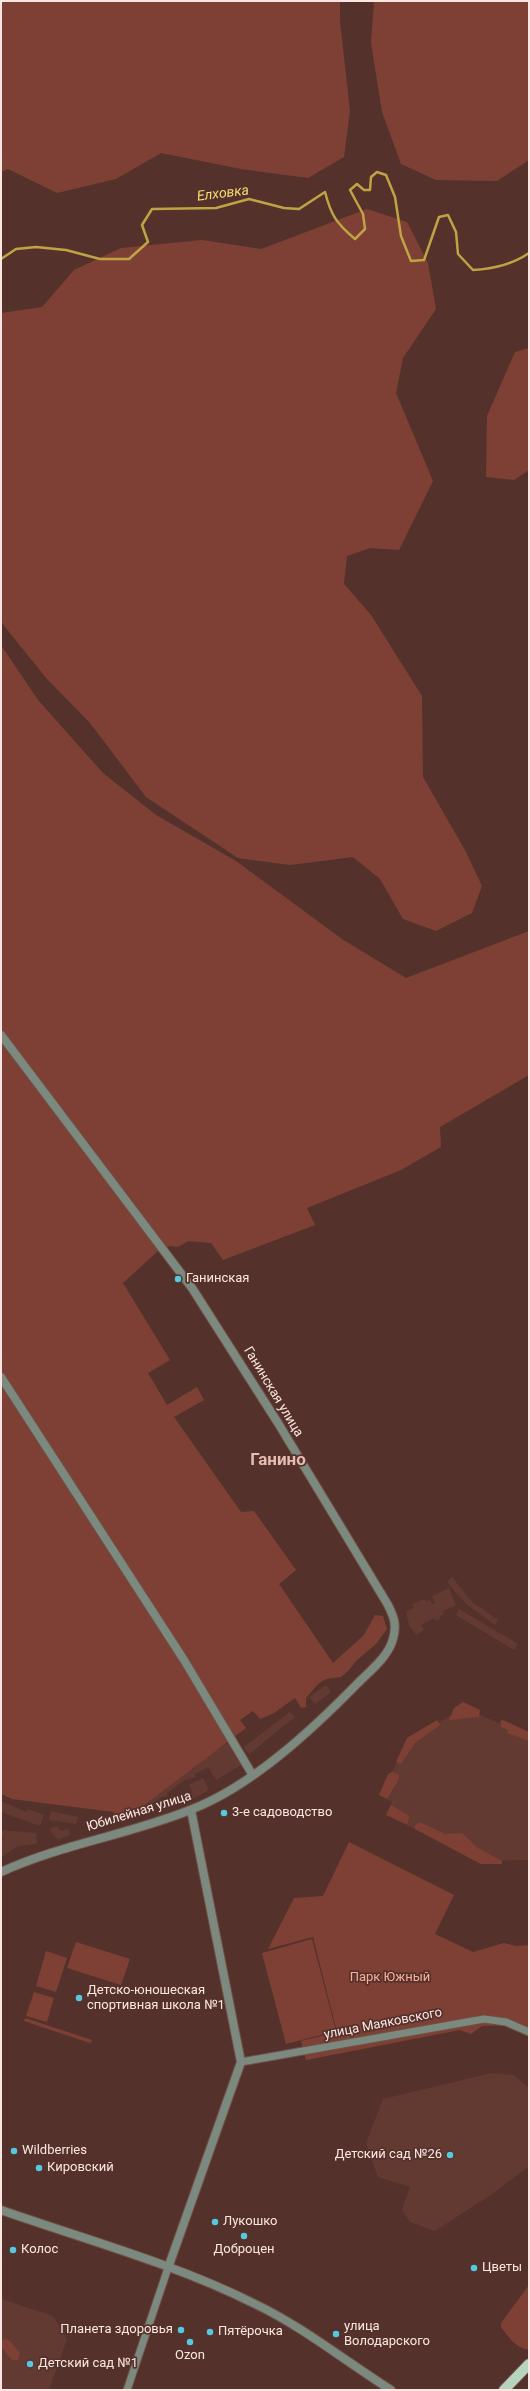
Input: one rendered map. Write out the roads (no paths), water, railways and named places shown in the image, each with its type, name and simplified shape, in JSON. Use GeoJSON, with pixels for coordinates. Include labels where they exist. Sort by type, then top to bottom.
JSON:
{"type":"FeatureCollection","features":[{"type":"Feature","properties":{"kind":"main road"},"geometry":{"type":"LineString","coordinates":[[504,2390],[529,2364]]}},
{"type":"Feature","properties":{"kind":"street","name":"Ганинская улица"},"geometry":{"type":"LineString","coordinates":[[1,1035],[163,1248],[234,1352],[393,1615]]}},
{"type":"Feature","properties":{"kind":"street"},"geometry":{"type":"LineString","coordinates":[[1,1377],[184,1660],[252,1774]]}},
{"type":"Feature","properties":{"kind":"street","name":"Юбилейная улица"},"geometry":{"type":"LineString","coordinates":[[1,1872],[49,1852],[191,1810],[219,1796],[252,1774],[299,1739],[379,1662],[393,1640],[396,1626],[393,1615]]}},
{"type":"Feature","properties":{"kind":"street"},"geometry":{"type":"LineString","coordinates":[[127,2390],[168,2268],[241,2062],[191,1810]]}},
{"type":"Feature","properties":{"kind":"street","name":"улица Маяковского"},"geometry":{"type":"LineString","coordinates":[[241,2062],[484,2019],[506,2022],[529,2032]]}},
{"type":"Feature","properties":{"kind":"street"},"geometry":{"type":"LineString","coordinates":[[1,2210],[168,2268],[254,2303],[320,2342],[391,2390]]}},
{"type":"Feature","properties":{"kind":"waterway","name":"Елховка"},"geometry":{"type":"LineString","coordinates":[[1,259],[16,249],[36,247],[66,250],[100,259],[129,259],[148,242],[142,225],[152,209],[216,208],[249,199],[284,208],[299,209],[325,192],[335,218],[355,239],[365,229],[363,214],[350,190],[357,184],[364,190],[370,190],[371,177],[377,172],[386,175],[395,197],[401,236],[411,261],[424,260],[439,217],[448,215],[456,232],[458,254],[473,270],[502,265],[523,257],[529,253]]}},
{"type":"Feature","properties":{"kind":"place","name":"Ганинская"},"geometry":{"type":"Point","coordinates":[178,1279]}},
{"type":"Feature","properties":{"kind":"place","name":"3-е садоводство"},"geometry":{"type":"Point","coordinates":[224,1813]}},
{"type":"Feature","properties":{"kind":"place","name":"Детско-юношеская спортивная школа №1"},"geometry":{"type":"Point","coordinates":[79,1998]}},
{"type":"Feature","properties":{"kind":"place","name":"Wildberries"},"geometry":{"type":"Point","coordinates":[14,2151]}},
{"type":"Feature","properties":{"kind":"place","name":"Детский сад №26"},"geometry":{"type":"Point","coordinates":[450,2155]}},
{"type":"Feature","properties":{"kind":"place","name":"Кировский"},"geometry":{"type":"Point","coordinates":[39,2168]}},
{"type":"Feature","properties":{"kind":"place","name":"Лукошко"},"geometry":{"type":"Point","coordinates":[215,2222]}},
{"type":"Feature","properties":{"kind":"place","name":"Доброцен"},"geometry":{"type":"Point","coordinates":[244,2236]}},
{"type":"Feature","properties":{"kind":"place","name":"Колос"},"geometry":{"type":"Point","coordinates":[13,2250]}},
{"type":"Feature","properties":{"kind":"place","name":"Цветы"},"geometry":{"type":"Point","coordinates":[474,2268]}},
{"type":"Feature","properties":{"kind":"place","name":"Планета здоровья"},"geometry":{"type":"Point","coordinates":[181,2330]}},
{"type":"Feature","properties":{"kind":"place","name":"Пятёрочка"},"geometry":{"type":"Point","coordinates":[210,2332]}},
{"type":"Feature","properties":{"kind":"place","name":"улица Володарского"},"geometry":{"type":"Point","coordinates":[336,2334]}},
{"type":"Feature","properties":{"kind":"place","name":"Ozon"},"geometry":{"type":"Point","coordinates":[190,2342]}},
{"type":"Feature","properties":{"kind":"place","name":"Детский сад №1"},"geometry":{"type":"Point","coordinates":[30,2364]}},
{"type":"Feature","properties":{"kind":"district","name":"Ганино"},"geometry":{"type":"Point","coordinates":[278,1461]}},
{"type":"Feature","properties":{"kind":"park label","name":"Парк Южный"},"geometry":{"type":"Point","coordinates":[390,1978]}}]}
